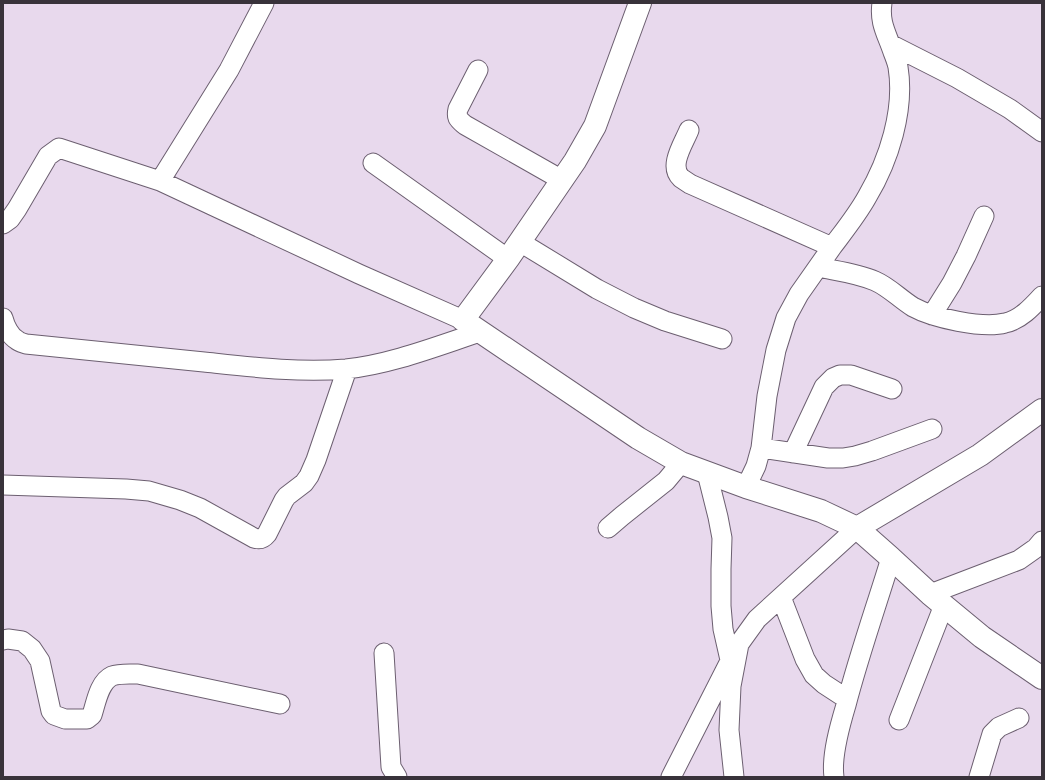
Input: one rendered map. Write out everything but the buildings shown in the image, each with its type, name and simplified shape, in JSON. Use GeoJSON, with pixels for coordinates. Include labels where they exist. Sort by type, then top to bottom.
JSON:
{"type":"FeatureCollection","features":[{"type":"Feature","properties":{"kind":"street"},"geometry":{"type":"LineString","coordinates":[[160,181],[229,70],[264,3]]}},
{"type":"Feature","properties":{"kind":"street"},"geometry":{"type":"LineString","coordinates":[[3,318],[5,325],[16,340],[26,344],[240,366],[296,370],[347,369],[387,361],[423,351],[471,326],[514,251],[575,160],[595,126],[640,3]]}},
{"type":"Feature","properties":{"kind":"street"},"geometry":{"type":"LineString","coordinates":[[746,487],[756,466],[761,448],[767,396],[776,350],[786,318],[799,294],[867,198],[882,167],[893,136],[900,86],[898,65],[882,24],[882,3]]}},
{"type":"Feature","properties":{"kind":"street"},"geometry":{"type":"LineString","coordinates":[[890,44],[958,78],[1010,109],[1042,132]]}},
{"type":"Feature","properties":{"kind":"street"},"geometry":{"type":"LineString","coordinates":[[478,70],[458,109],[457,115],[459,120],[465,125],[562,180]]}},
{"type":"Feature","properties":{"kind":"street"},"geometry":{"type":"LineString","coordinates":[[689,130],[676,161],[677,170],[681,178],[690,184],[832,247]]}},
{"type":"Feature","properties":{"kind":"street"},"geometry":{"type":"LineString","coordinates":[[3,224],[10,219],[18,209],[48,156],[59,148],[160,181],[471,326],[638,438],[681,463],[746,487],[820,510],[857,528],[982,637],[1042,678]]}},
{"type":"Feature","properties":{"kind":"street"},"geometry":{"type":"LineString","coordinates":[[373,163],[514,251],[665,321],[722,339]]}},
{"type":"Feature","properties":{"kind":"street"},"geometry":{"type":"LineString","coordinates":[[932,316],[963,263],[984,216]]}},
{"type":"Feature","properties":{"kind":"street"},"geometry":{"type":"LineString","coordinates":[[818,267],[863,276],[877,282],[913,307],[932,316],[980,324],[991,325],[1006,323],[1018,318],[1031,308],[1042,296]]}},
{"type":"Feature","properties":{"kind":"street"},"geometry":{"type":"LineString","coordinates":[[3,485],[148,491],[180,500],[200,508],[254,538],[263,538],[267,534],[284,500],[304,483],[309,476],[316,460],[347,369]]}},
{"type":"Feature","properties":{"kind":"street"},"geometry":{"type":"LineString","coordinates":[[793,453],[824,387],[833,378],[840,375],[851,375],[892,389]]}},
{"type":"Feature","properties":{"kind":"street"},"geometry":{"type":"LineString","coordinates":[[670,777],[735,652],[757,619],[857,528],[980,456],[1042,410]]}},
{"type":"Feature","properties":{"kind":"street"},"geometry":{"type":"LineString","coordinates":[[761,448],[828,458],[843,458],[872,451],[932,429]]}},
{"type":"Feature","properties":{"kind":"street"},"geometry":{"type":"LineString","coordinates":[[608,528],[666,482],[681,463]]}},
{"type":"Feature","properties":{"kind":"street"},"geometry":{"type":"LineString","coordinates":[[707,473],[722,538],[721,606],[723,629],[735,652],[731,686],[730,730],[734,777]]}},
{"type":"Feature","properties":{"kind":"street"},"geometry":{"type":"LineString","coordinates":[[899,720],[937,599],[1019,560],[1036,548],[1042,541]]}},
{"type":"Feature","properties":{"kind":"street"},"geometry":{"type":"LineString","coordinates":[[834,777],[834,758],[847,698],[891,558]]}},
{"type":"Feature","properties":{"kind":"street"},"geometry":{"type":"LineString","coordinates":[[781,597],[805,659],[814,675],[824,684],[847,698]]}},
{"type":"Feature","properties":{"kind":"street"},"geometry":{"type":"LineString","coordinates":[[3,640],[8,639],[22,641],[32,649],[40,661],[51,711],[54,715],[65,719],[84,720],[90,718],[101,688],[105,682],[112,676],[122,674],[138,674],[280,704]]}},
{"type":"Feature","properties":{"kind":"street"},"geometry":{"type":"LineString","coordinates":[[384,652],[391,767],[397,777]]}},
{"type":"Feature","properties":{"kind":"street"},"geometry":{"type":"LineString","coordinates":[[978,777],[992,734],[999,727],[1020,718]]}}]}
